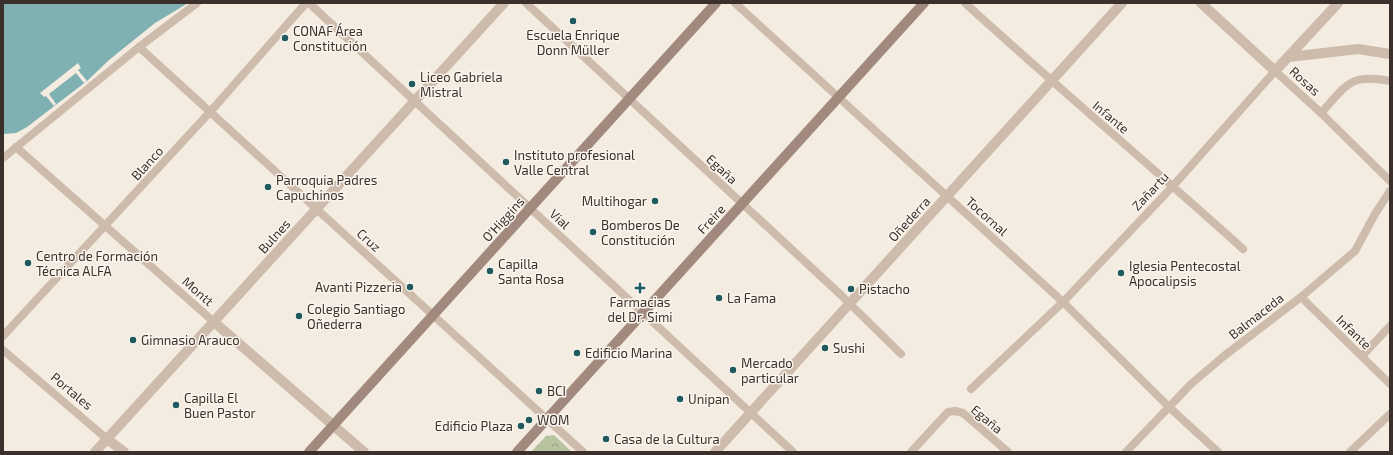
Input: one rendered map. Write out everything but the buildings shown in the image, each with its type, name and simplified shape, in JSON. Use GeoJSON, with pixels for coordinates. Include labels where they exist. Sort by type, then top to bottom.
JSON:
{"type":"FeatureCollection","features":[{"type":"Feature","properties":{"kind":"main road","name":"O'Higgins"},"geometry":{"type":"LineString","coordinates":[[309,452],[716,3]]}},
{"type":"Feature","properties":{"kind":"main road","name":"Freire"},"geometry":{"type":"LineString","coordinates":[[517,452],[924,3]]}},
{"type":"Feature","properties":{"kind":"street"},"geometry":{"type":"LineString","coordinates":[[3,158],[139,47],[197,3]]}},
{"type":"Feature","properties":{"kind":"street","name":"Blanco"},"geometry":{"type":"LineString","coordinates":[[3,336],[210,112],[306,3]]}},
{"type":"Feature","properties":{"kind":"street","name":"Vial"},"geometry":{"type":"LineString","coordinates":[[309,3],[794,452]]}},
{"type":"Feature","properties":{"kind":"street","name":"Bulnes"},"geometry":{"type":"LineString","coordinates":[[95,452],[504,3]]}},
{"type":"Feature","properties":{"kind":"street","name":"Egaña"},"geometry":{"type":"LineString","coordinates":[[526,3],[850,303],[901,354]]}},
{"type":"Feature","properties":{"kind":"street","name":"Tocornal"},"geometry":{"type":"LineString","coordinates":[[736,3],[1063,302],[1169,407],[1218,452]]}},
{"type":"Feature","properties":{"kind":"street","name":"Infante"},"geometry":{"type":"LineString","coordinates":[[965,3],[1051,82],[1173,186],[1243,249]]}},
{"type":"Feature","properties":{"kind":"street","name":"Oñederra"},"geometry":{"type":"LineString","coordinates":[[715,452],[1122,3]]}},
{"type":"Feature","properties":{"kind":"street","name":"Rosas"},"geometry":{"type":"LineString","coordinates":[[1201,3],[1321,113],[1390,181]]}},
{"type":"Feature","properties":{"kind":"street","name":"Zañartu"},"geometry":{"type":"LineString","coordinates":[[971,389],[1063,302],[1173,186],[1275,71],[1338,3]]}},
{"type":"Feature","properties":{"kind":"street","name":"Cruz"},"geometry":{"type":"LineString","coordinates":[[139,47],[546,420],[583,452]]}},
{"type":"Feature","properties":{"kind":"street"},"geometry":{"type":"LineString","coordinates":[[1289,57],[1358,49],[1390,54]]}},
{"type":"Feature","properties":{"kind":"street"},"geometry":{"type":"LineString","coordinates":[[1321,113],[1347,85],[1353,82],[1370,77],[1390,81]]}},
{"type":"Feature","properties":{"kind":"street","name":"Montt"},"geometry":{"type":"LineString","coordinates":[[16,147],[105,227],[364,452]]}},
{"type":"Feature","properties":{"kind":"street","name":"Balmaceda"},"geometry":{"type":"LineString","coordinates":[[1126,452],[1191,384],[1355,251],[1375,214],[1390,191]]}},
{"type":"Feature","properties":{"kind":"street","name":"Infante"},"geometry":{"type":"LineString","coordinates":[[1301,296],[1390,384]]}},
{"type":"Feature","properties":{"kind":"street"},"geometry":{"type":"LineString","coordinates":[[1362,356],[1390,326]]}},
{"type":"Feature","properties":{"kind":"street","name":"Portales"},"geometry":{"type":"LineString","coordinates":[[3,350],[124,452]]}},
{"type":"Feature","properties":{"kind":"street","name":"Egaña"},"geometry":{"type":"LineString","coordinates":[[911,452],[948,412],[955,411],[963,413],[1008,452]]}},
{"type":"Feature","properties":{"kind":"street"},"geometry":{"type":"LineString","coordinates":[[1350,452],[1390,414]]}},
{"type":"Feature","properties":{"kind":"green space"},"geometry":{"type":"Polygon","coordinates":[[[554,435],[572,452],[531,452],[546,436],[554,435]]]}},
{"type":"Feature","properties":{"kind":"water"},"geometry":{"type":"Polygon","coordinates":[[[3,3],[188,3],[155,23],[109,60],[87,81],[27,127],[16,133],[3,134],[3,3]]]}},
{"type":"Feature","properties":{"kind":"pier"},"geometry":{"type":"Polygon","coordinates":[[[78,63],[81,68],[78,70],[87,81],[84,83],[76,73],[49,94],[56,104],[54,106],[46,96],[44,97],[40,93],[78,63]]]}},
{"type":"Feature","properties":{"kind":"place","name":"Escuela Enrique Donn Müller"},"geometry":{"type":"Point","coordinates":[573,21]}},
{"type":"Feature","properties":{"kind":"place","name":"CONAF Área Constitución"},"geometry":{"type":"Point","coordinates":[285,38]}},
{"type":"Feature","properties":{"kind":"place","name":"Liceo Gabriela Mistral"},"geometry":{"type":"Point","coordinates":[412,84]}},
{"type":"Feature","properties":{"kind":"place","name":"Instituto profesional Valle Central"},"geometry":{"type":"Point","coordinates":[506,162]}},
{"type":"Feature","properties":{"kind":"place","name":"Parroquia Padres Capuchinos"},"geometry":{"type":"Point","coordinates":[268,187]}},
{"type":"Feature","properties":{"kind":"place","name":"Multihogar"},"geometry":{"type":"Point","coordinates":[655,201]}},
{"type":"Feature","properties":{"kind":"place","name":"Bomberos De Constitución"},"geometry":{"type":"Point","coordinates":[593,232]}},
{"type":"Feature","properties":{"kind":"place","name":"Centro de Formación Técnica ALFA"},"geometry":{"type":"Point","coordinates":[28,263]}},
{"type":"Feature","properties":{"kind":"place","name":"Capilla Santa Rosa"},"geometry":{"type":"Point","coordinates":[490,271]}},
{"type":"Feature","properties":{"kind":"place","name":"Iglesia Pentecostal Apocalipsis"},"geometry":{"type":"Point","coordinates":[1121,273]}},
{"type":"Feature","properties":{"kind":"place","name":"Avanti Pizzeria"},"geometry":{"type":"Point","coordinates":[410,287]}},
{"type":"Feature","properties":{"kind":"place","name":"Farmacias del Dr. Simi"},"geometry":{"type":"Point","coordinates":[640,288]}},
{"type":"Feature","properties":{"kind":"place","name":"Pistacho"},"geometry":{"type":"Point","coordinates":[851,289]}},
{"type":"Feature","properties":{"kind":"place","name":"La Fama"},"geometry":{"type":"Point","coordinates":[719,298]}},
{"type":"Feature","properties":{"kind":"place","name":"Colegio Santiago Oñederra"},"geometry":{"type":"Point","coordinates":[299,316]}},
{"type":"Feature","properties":{"kind":"place","name":"Gimnasio Arauco"},"geometry":{"type":"Point","coordinates":[133,340]}},
{"type":"Feature","properties":{"kind":"place","name":"Sushi"},"geometry":{"type":"Point","coordinates":[825,348]}},
{"type":"Feature","properties":{"kind":"place","name":"Edificio Marina"},"geometry":{"type":"Point","coordinates":[577,353]}},
{"type":"Feature","properties":{"kind":"place","name":"Mercado particular"},"geometry":{"type":"Point","coordinates":[733,370]}},
{"type":"Feature","properties":{"kind":"place","name":"BCI"},"geometry":{"type":"Point","coordinates":[539,391]}},
{"type":"Feature","properties":{"kind":"place","name":"Unipan"},"geometry":{"type":"Point","coordinates":[680,399]}},
{"type":"Feature","properties":{"kind":"place","name":"Capilla El Buen Pastor"},"geometry":{"type":"Point","coordinates":[176,405]}},
{"type":"Feature","properties":{"kind":"place","name":"WOM"},"geometry":{"type":"Point","coordinates":[529,420]}},
{"type":"Feature","properties":{"kind":"place","name":"Edificio Plaza"},"geometry":{"type":"Point","coordinates":[521,426]}},
{"type":"Feature","properties":{"kind":"place","name":"Casa de la Cultura"},"geometry":{"type":"Point","coordinates":[606,439]}}]}
